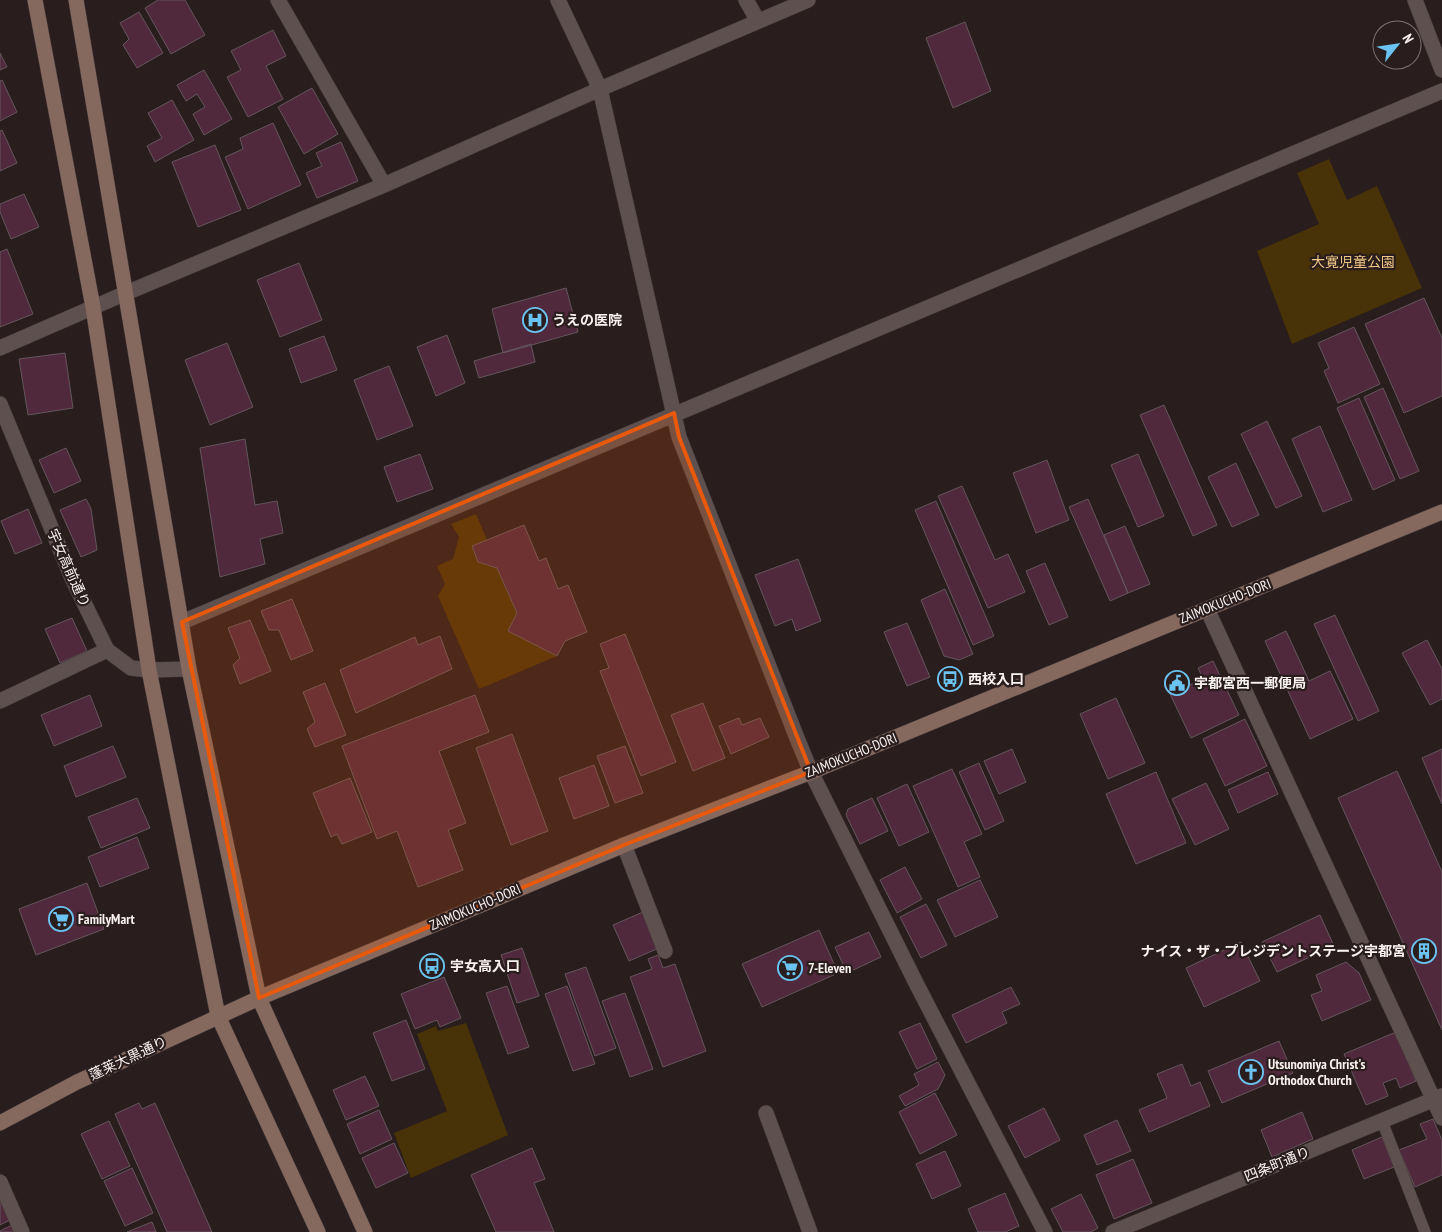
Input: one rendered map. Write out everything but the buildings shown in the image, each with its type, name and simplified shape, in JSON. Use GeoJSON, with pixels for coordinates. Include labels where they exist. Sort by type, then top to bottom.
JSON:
{"type":"FeatureCollection","features":[{"type":"Feature","properties":{"kind":"street"},"geometry":{"type":"LineString","coordinates":[[35,0],[93,307],[149,670],[218,1016],[318,1232]]}},
{"type":"Feature","properties":{"kind":"street"},"geometry":{"type":"LineString","coordinates":[[76,0],[189,669],[259,998],[365,1232]]}},
{"type":"Feature","properties":{"kind":"street"},"geometry":{"type":"LineString","coordinates":[[278,0],[384,185]]}},
{"type":"Feature","properties":{"kind":"street"},"geometry":{"type":"LineString","coordinates":[[558,0],[600,90],[679,437],[810,772],[921,994],[1045,1232]]}},
{"type":"Feature","properties":{"kind":"street"},"geometry":{"type":"LineString","coordinates":[[746,0],[758,21]]}},
{"type":"Feature","properties":{"kind":"street"},"geometry":{"type":"LineString","coordinates":[[0,348],[384,185],[808,0]]}},
{"type":"Feature","properties":{"kind":"street"},"geometry":{"type":"LineString","coordinates":[[1415,0],[1442,70]]}},
{"type":"Feature","properties":{"kind":"street"},"geometry":{"type":"LineString","coordinates":[[182,622],[674,413],[1442,91]]}},
{"type":"Feature","properties":{"kind":"street","name":"宇女高前通り"},"geometry":{"type":"LineString","coordinates":[[0,404],[72,578],[107,650],[131,668],[149,670],[189,669]]}},
{"type":"Feature","properties":{"kind":"street","name":"ZAIMOKUCHO-DORI"},"geometry":{"type":"LineString","coordinates":[[259,998],[624,845],[810,772],[1442,512]]}},
{"type":"Feature","properties":{"kind":"street"},"geometry":{"type":"LineString","coordinates":[[1207,609],[1438,1098],[1442,1118]]}},
{"type":"Feature","properties":{"kind":"street"},"geometry":{"type":"LineString","coordinates":[[0,701],[107,650]]}},
{"type":"Feature","properties":{"kind":"street"},"geometry":{"type":"LineString","coordinates":[[624,845],[666,951]]}},
{"type":"Feature","properties":{"kind":"street","name":"蓬莱大黒通り"},"geometry":{"type":"LineString","coordinates":[[0,1123],[77,1082],[259,998]]}},
{"type":"Feature","properties":{"kind":"street","name":"四条町通り"},"geometry":{"type":"LineString","coordinates":[[1113,1232],[1438,1098]]}},
{"type":"Feature","properties":{"kind":"street"},"geometry":{"type":"LineString","coordinates":[[766,1113],[810,1232]]}},
{"type":"Feature","properties":{"kind":"street"},"geometry":{"type":"LineString","coordinates":[[0,1182],[22,1232]]}},
{"type":"Feature","properties":{"kind":"lane"},"geometry":{"type":"LineString","coordinates":[[1382,1121],[1425,1232]]}},
{"type":"Feature","properties":{"kind":"highlighted area"},"geometry":{"type":"Polygon","coordinates":[[[674,413],[679,437],[811,772],[624,845],[259,998],[182,622],[674,413]]]}},
{"type":"Feature","properties":{"kind":"green space","name":"大寛児童公園"},"geometry":{"type":"Polygon","coordinates":[[[1329,159],[1347,200],[1377,186],[1422,288],[1292,344],[1257,251],[1319,224],[1297,173],[1329,159]]]}},
{"type":"Feature","properties":{"kind":"green space"},"geometry":{"type":"Polygon","coordinates":[[[476,514],[487,540],[472,546],[478,562],[497,568],[517,613],[508,631],[557,656],[479,689],[438,596],[445,584],[437,566],[453,559],[459,537],[451,524],[476,514]]]}},
{"type":"Feature","properties":{"kind":"green space"},"geometry":{"type":"Polygon","coordinates":[[[466,1023],[508,1135],[411,1178],[394,1133],[447,1111],[417,1034],[436,1026],[438,1031],[466,1023]]]}},
{"type":"Feature","properties":{"kind":"place","name":"うえの医院"},"geometry":{"type":"Point","coordinates":[535,320]}},
{"type":"Feature","properties":{"kind":"place","name":"西校入口"},"geometry":{"type":"Point","coordinates":[950,679]}},
{"type":"Feature","properties":{"kind":"place","name":"宇都宮西一郵便局"},"geometry":{"type":"Point","coordinates":[1177,683]}},
{"type":"Feature","properties":{"kind":"place","name":"FamilyMart"},"geometry":{"type":"Point","coordinates":[61,919]}},
{"type":"Feature","properties":{"kind":"place","name":"ナイス・ザ・プレジデントステージ宇都宮"},"geometry":{"type":"Point","coordinates":[1424,951]}},
{"type":"Feature","properties":{"kind":"place","name":"宇女高入口"},"geometry":{"type":"Point","coordinates":[432,966]}},
{"type":"Feature","properties":{"kind":"place","name":"7-Eleven"},"geometry":{"type":"Point","coordinates":[790,968]}},
{"type":"Feature","properties":{"kind":"place","name":"Utsunomiya Christ's Orthodox Church"},"geometry":{"type":"Point","coordinates":[1251,1072]}}]}
